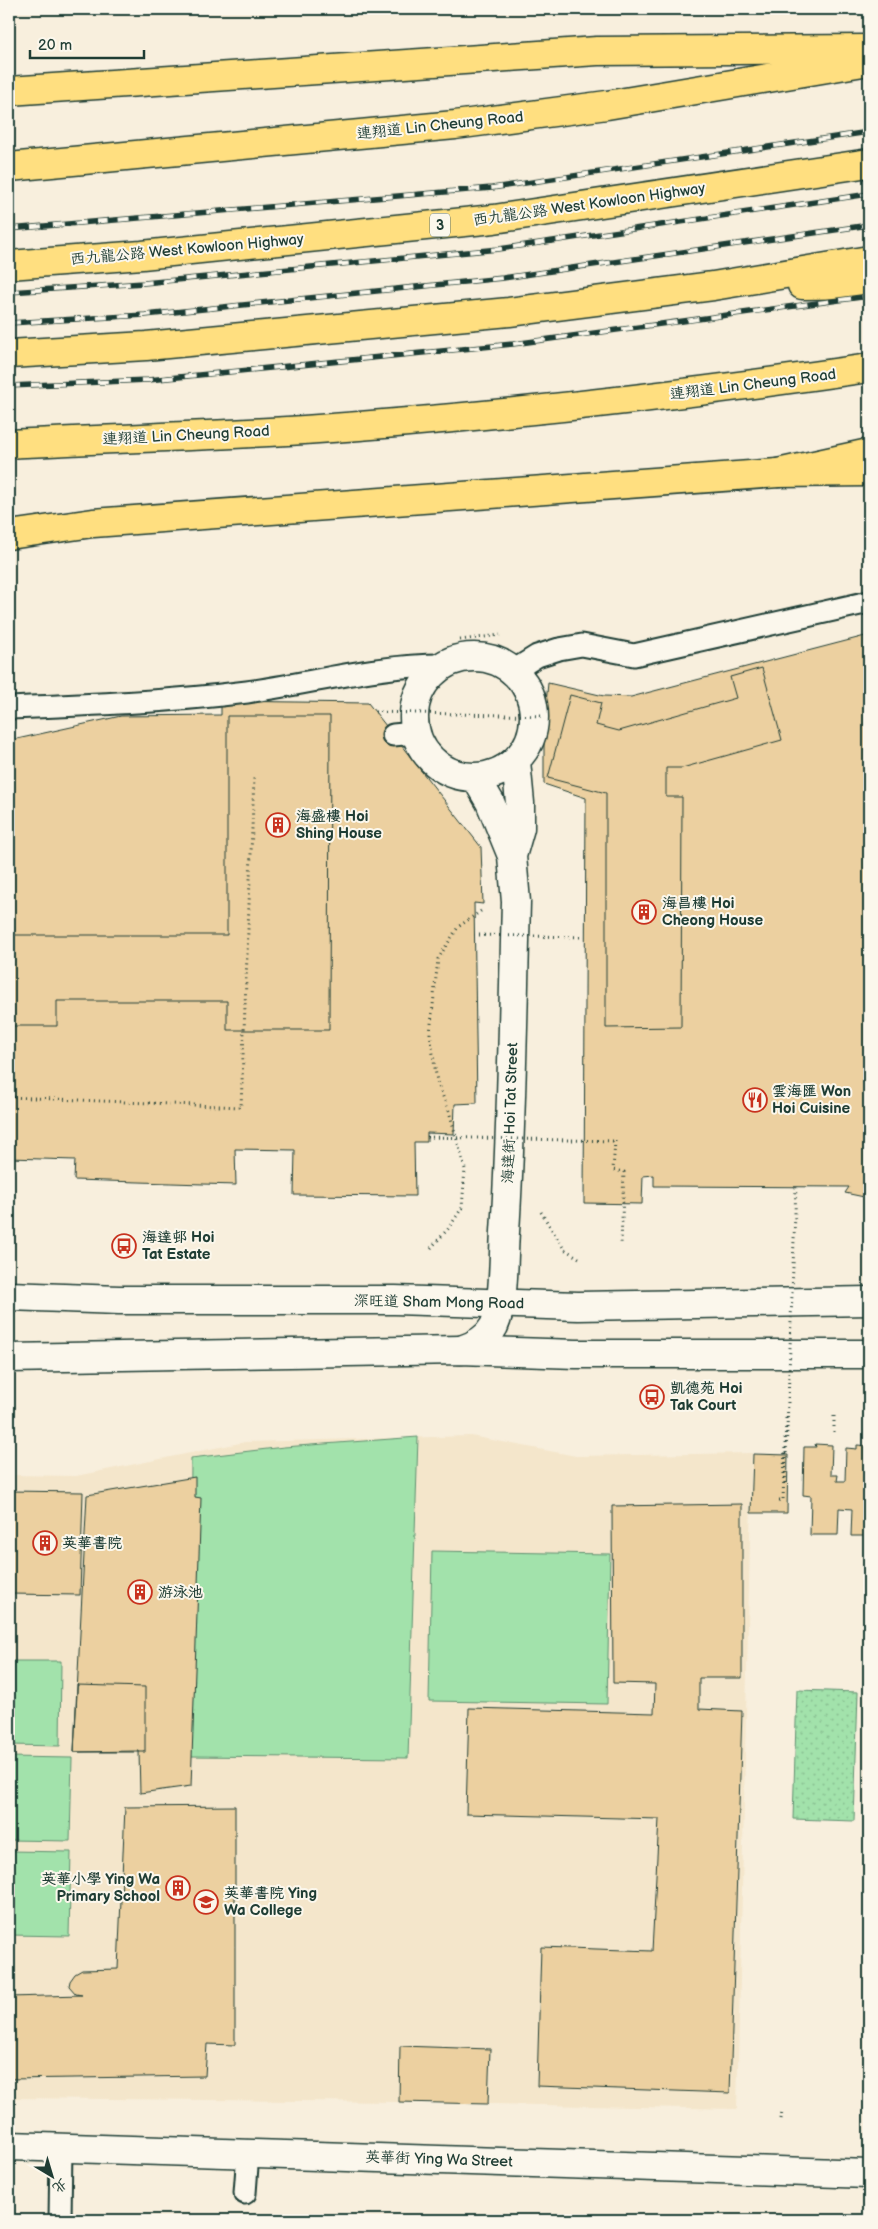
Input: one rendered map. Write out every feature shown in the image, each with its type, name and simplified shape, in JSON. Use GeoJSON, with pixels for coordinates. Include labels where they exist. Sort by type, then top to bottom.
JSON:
{"type":"FeatureCollection","features":[{"type":"Feature","properties":{"kind":"main road"},"geometry":{"type":"LineString","coordinates":[[9,90],[598,51],[869,48]]}},
{"type":"Feature","properties":{"kind":"main road","name":"連翔道 Lin Cheung Road"},"geometry":{"type":"LineString","coordinates":[[9,168],[455,125],[607,105],[869,61]]}},
{"type":"Feature","properties":{"kind":"main road","name":"西九龍公路 West Kowloon Highway"},"geometry":{"type":"LineString","coordinates":[[9,265],[142,255],[494,219],[869,163]]}},
{"type":"Feature","properties":{"kind":"main road"},"geometry":{"type":"LineString","coordinates":[[9,354],[146,346],[509,312],[713,286],[869,260]]}},
{"type":"Feature","properties":{"kind":"main road"},"geometry":{"type":"LineString","coordinates":[[713,286],[869,284]]}},
{"type":"Feature","properties":{"kind":"main road","name":"連翔道 Lin Cheung Road"},"geometry":{"type":"LineString","coordinates":[[9,444],[304,430],[544,409],[745,386],[869,368]]}},
{"type":"Feature","properties":{"kind":"main road"},"geometry":{"type":"LineString","coordinates":[[778,473],[869,453]]}},
{"type":"Feature","properties":{"kind":"main road"},"geometry":{"type":"LineString","coordinates":[[9,535],[93,523],[778,473],[869,472]]}},
{"type":"Feature","properties":{"kind":"street"},"geometry":{"type":"LineString","coordinates":[[480,657],[497,660],[513,671],[523,682],[530,697],[534,714],[532,734],[516,761],[500,772],[476,778],[453,774],[436,765],[404,734],[413,714],[417,695],[427,678],[442,665],[462,658],[480,657]]}},
{"type":"Feature","properties":{"kind":"street","name":"海達街 Hoi Tat Street"},"geometry":{"type":"LineString","coordinates":[[512,856],[520,828],[516,761]]}},
{"type":"Feature","properties":{"kind":"street","name":"海達街 Hoi Tat Street"},"geometry":{"type":"LineString","coordinates":[[461,1350],[474,1346],[486,1337],[494,1326],[500,1302],[509,1180],[516,902],[512,856],[490,802],[476,778]]}},
{"type":"Feature","properties":{"kind":"street","name":"深旺道 Sham Mong Road"},"geometry":{"type":"LineString","coordinates":[[9,1296],[127,1300],[500,1302],[578,1306],[869,1301]]}},
{"type":"Feature","properties":{"kind":"street"},"geometry":{"type":"LineString","coordinates":[[9,1358],[461,1350],[576,1354],[869,1354]]}},
{"type":"Feature","properties":{"kind":"street","name":"英華街 Ying Wa Street"},"geometry":{"type":"LineString","coordinates":[[9,2146],[869,2174]]}},
{"type":"Feature","properties":{"kind":"lane"},"geometry":{"type":"LineString","coordinates":[[513,671],[538,656],[559,649],[582,645],[634,655],[869,602]]}},
{"type":"Feature","properties":{"kind":"lane"},"geometry":{"type":"LineString","coordinates":[[9,708],[127,704],[247,692],[414,665],[442,665]]}},
{"type":"Feature","properties":{"kind":"lane"},"geometry":{"type":"LineString","coordinates":[[60,2220],[61,2147]]}},
{"type":"Feature","properties":{"kind":"lane"},"geometry":{"type":"LineString","coordinates":[[245,2193],[248,2153]]}},
{"type":"Feature","properties":{"kind":"path"},"geometry":{"type":"LineString","coordinates":[[375,712],[544,716]]}},
{"type":"Feature","properties":{"kind":"path"},"geometry":{"type":"LineString","coordinates":[[9,1097],[241,1107],[254,778]]}},
{"type":"Feature","properties":{"kind":"path"},"geometry":{"type":"LineString","coordinates":[[431,1248],[448,1229],[462,1208],[465,1169],[449,1111],[437,1082],[430,1033],[438,959],[458,927],[487,906]]}},
{"type":"Feature","properties":{"kind":"path"},"geometry":{"type":"LineString","coordinates":[[474,935],[584,937]]}},
{"type":"Feature","properties":{"kind":"path"},"geometry":{"type":"LineString","coordinates":[[427,1137],[614,1141],[613,1170],[624,1172],[621,1243]]}},
{"type":"Feature","properties":{"kind":"path"},"geometry":{"type":"LineString","coordinates":[[785,1482],[796,1186]]}},
{"type":"Feature","properties":{"kind":"path"},"geometry":{"type":"LineString","coordinates":[[834,1416],[834,1433]]}},
{"type":"Feature","properties":{"kind":"path"},"geometry":{"type":"LineString","coordinates":[[779,1500],[784,1500],[786,1418]]}},
{"type":"Feature","properties":{"kind":"path"},"geometry":{"type":"LineString","coordinates":[[781,2119],[782,2110]]}},
{"type":"Feature","properties":{"kind":"shaded area"},"geometry":{"type":"Polygon","coordinates":[[[471,1436],[576,1456],[752,1453],[737,2109],[399,2102],[9,2098],[9,1475],[76,1476],[245,1442],[471,1436]]]}},
{"type":"Feature","properties":{"kind":"green space"},"geometry":{"type":"Polygon","coordinates":[[[418,1437],[408,1758],[189,1756],[191,1458],[284,1447],[418,1437]]]}},
{"type":"Feature","properties":{"kind":"green space"},"geometry":{"type":"Polygon","coordinates":[[[432,1551],[610,1554],[607,1704],[429,1701],[432,1551]]]}},
{"type":"Feature","properties":{"kind":"green space"},"geometry":{"type":"Polygon","coordinates":[[[9,1661],[61,1661],[60,1746],[9,1745],[9,1661]]]}},
{"type":"Feature","properties":{"kind":"green space"},"geometry":{"type":"Polygon","coordinates":[[[797,1690],[858,1692],[854,1821],[793,1819],[797,1690]]]}},
{"type":"Feature","properties":{"kind":"green space"},"geometry":{"type":"Polygon","coordinates":[[[9,1757],[72,1758],[70,1841],[9,1840],[9,1757]]]}},
{"type":"Feature","properties":{"kind":"green space"},"geometry":{"type":"Polygon","coordinates":[[[9,1851],[71,1852],[69,1936],[9,1935],[9,1851]]]}},
{"type":"Feature","properties":{"kind":"building"},"geometry":{"type":"Polygon","coordinates":[[[869,635],[869,1198],[845,1193],[849,1187],[654,1186],[654,1175],[643,1176],[642,1204],[584,1203],[586,798],[544,784],[544,724],[548,683],[604,696],[631,697],[869,635]]]}},
{"type":"Feature","properties":{"kind":"building","name":"海昌樓 Hoi Cheong House"},"geometry":{"type":"Polygon","coordinates":[[[762,668],[782,740],[682,768],[666,768],[666,797],[682,797],[681,1027],[606,1028],[606,793],[548,778],[570,695],[601,703],[596,725],[619,731],[736,698],[730,677],[762,668]]]}},
{"type":"Feature","properties":{"kind":"building"},"geometry":{"type":"Polygon","coordinates":[[[221,701],[368,703],[481,847],[483,904],[474,903],[477,1103],[455,1104],[454,1134],[427,1133],[427,1142],[414,1142],[415,1196],[294,1195],[295,1150],[235,1149],[236,1185],[74,1180],[75,1160],[9,1158],[9,739],[17,739],[121,716],[221,715],[221,701]]]}},
{"type":"Feature","properties":{"kind":"building","name":"海盛樓 Hoi Shing House"},"geometry":{"type":"Polygon","coordinates":[[[227,716],[330,716],[329,1030],[227,1030],[227,1001],[57,1001],[57,1026],[9,1026],[9,935],[227,935],[227,716]]]}},
{"type":"Feature","properties":{"kind":"building"},"geometry":{"type":"Polygon","coordinates":[[[815,1444],[832,1445],[831,1475],[838,1475],[837,1481],[845,1481],[846,1448],[857,1449],[857,1445],[869,1446],[869,1536],[851,1536],[852,1509],[839,1508],[838,1535],[810,1535],[811,1496],[803,1495],[804,1447],[816,1447],[815,1444]]]}},
{"type":"Feature","properties":{"kind":"building"},"geometry":{"type":"Polygon","coordinates":[[[753,1454],[788,1455],[787,1513],[751,1513],[753,1454]]]}},
{"type":"Feature","properties":{"kind":"building","name":"游泳池"},"geometry":{"type":"Polygon","coordinates":[[[195,1477],[195,1497],[201,1498],[191,1786],[140,1793],[139,1751],[74,1752],[87,1495],[195,1477]]]}},
{"type":"Feature","properties":{"kind":"building","name":"英華書院"},"geometry":{"type":"Polygon","coordinates":[[[9,1491],[83,1492],[80,1595],[9,1594],[9,1491]]]}},
{"type":"Feature","properties":{"kind":"building"},"geometry":{"type":"Polygon","coordinates":[[[742,1504],[742,1678],[699,1678],[699,1709],[742,1711],[730,2093],[537,2086],[541,1947],[652,1951],[659,1819],[466,1814],[469,1708],[654,1713],[655,1684],[613,1683],[612,1506],[742,1504]]]}},
{"type":"Feature","properties":{"kind":"building"},"geometry":{"type":"Polygon","coordinates":[[[77,1685],[145,1687],[145,1752],[74,1752],[77,1685]]]}},
{"type":"Feature","properties":{"kind":"building","name":"英華小學 Ying Wa Primary School"},"geometry":{"type":"Polygon","coordinates":[[[235,1806],[235,2045],[207,2044],[205,2076],[9,2079],[9,1997],[82,1995],[76,1994],[69,1986],[75,1974],[82,1970],[118,1969],[125,1807],[235,1806]]]}},
{"type":"Feature","properties":{"kind":"building"},"geometry":{"type":"Polygon","coordinates":[[[400,2046],[490,2049],[488,2104],[399,2102],[400,2046]]]}},
{"type":"Feature","properties":{"kind":"railway"},"geometry":{"type":"LineString","coordinates":[[9,229],[492,188],[869,132]]}},
{"type":"Feature","properties":{"kind":"railway"},"geometry":{"type":"LineString","coordinates":[[9,292],[144,283],[499,249],[869,194]]}},
{"type":"Feature","properties":{"kind":"railway"},"geometry":{"type":"LineString","coordinates":[[9,323],[145,315],[503,278],[869,225]]}},
{"type":"Feature","properties":{"kind":"railway"},"geometry":{"type":"LineString","coordinates":[[9,386],[148,380],[513,344],[869,296]]}},
{"type":"Feature","properties":{"kind":"place","name":"海盛樓 Hoi Shing House"},"geometry":{"type":"Point","coordinates":[278,825]}},
{"type":"Feature","properties":{"kind":"place","name":"海昌樓 Hoi Cheong House"},"geometry":{"type":"Point","coordinates":[644,912]}},
{"type":"Feature","properties":{"kind":"place","name":"雲海匯 Won Hoi Cuisine"},"geometry":{"type":"Point","coordinates":[755,1100]}},
{"type":"Feature","properties":{"kind":"place","name":"海達邨 Hoi Tat Estate"},"geometry":{"type":"Point","coordinates":[124,1246]}},
{"type":"Feature","properties":{"kind":"place","name":"凱德苑 Hoi Tak Court"},"geometry":{"type":"Point","coordinates":[652,1397]}},
{"type":"Feature","properties":{"kind":"place","name":"英華書院"},"geometry":{"type":"Point","coordinates":[45,1543]}},
{"type":"Feature","properties":{"kind":"place","name":"游泳池"},"geometry":{"type":"Point","coordinates":[140,1592]}},
{"type":"Feature","properties":{"kind":"place","name":"英華小學 Ying Wa Primary School"},"geometry":{"type":"Point","coordinates":[178,1888]}},
{"type":"Feature","properties":{"kind":"place","name":"英華書院 Ying Wa College"},"geometry":{"type":"Point","coordinates":[206,1902]}}]}
